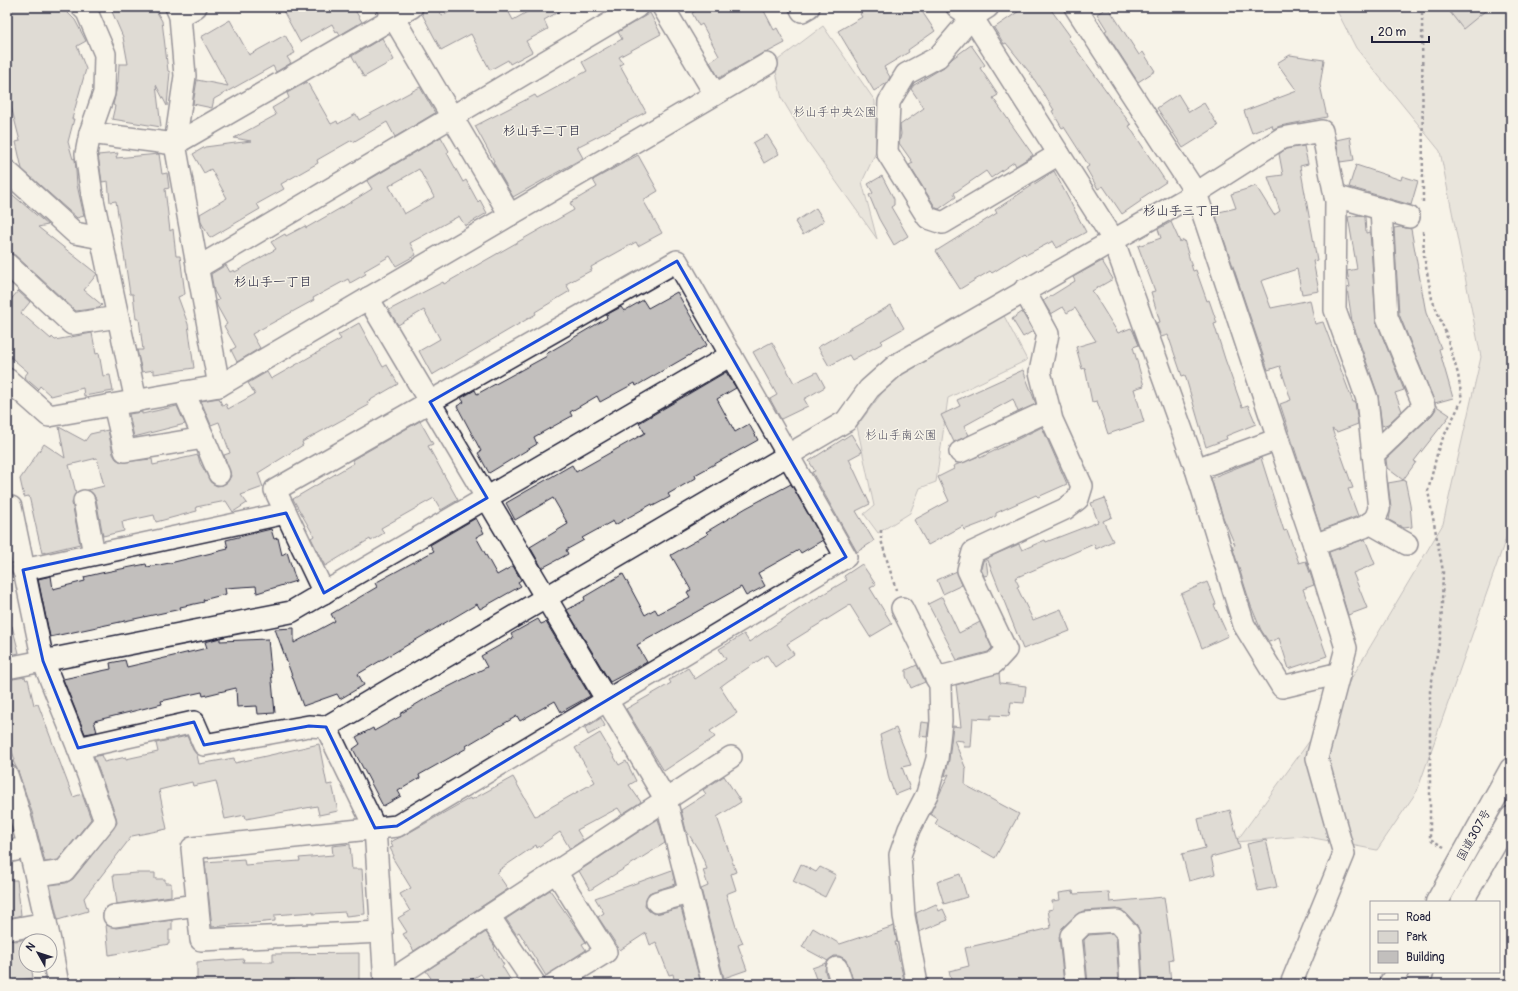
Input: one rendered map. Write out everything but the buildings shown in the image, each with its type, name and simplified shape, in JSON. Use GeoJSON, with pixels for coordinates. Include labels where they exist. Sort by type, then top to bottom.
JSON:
{"type":"FeatureCollection","features":[{"type":"Feature","properties":{"kind":"highway","name":"国道307号"},"geometry":{"type":"LineString","coordinates":[[1438,901],[1511,769]]}},
{"type":"Feature","properties":{"kind":"highway"},"geometry":{"type":"LineString","coordinates":[[1390,984],[1396,973]]}},
{"type":"Feature","properties":{"kind":"street"},"geometry":{"type":"LineString","coordinates":[[82,7],[87,12],[105,54],[104,93],[90,133],[86,154],[101,238],[136,401]]}},
{"type":"Feature","properties":{"kind":"street"},"geometry":{"type":"LineString","coordinates":[[90,133],[175,144],[390,12],[412,7]]}},
{"type":"Feature","properties":{"kind":"street"},"geometry":{"type":"LineString","coordinates":[[197,268],[637,7]]}},
{"type":"Feature","properties":{"kind":"street"},"geometry":{"type":"LineString","coordinates":[[663,7],[715,94]]}},
{"type":"Feature","properties":{"kind":"street"},"geometry":{"type":"LineString","coordinates":[[800,7],[802,11],[809,7]]}},
{"type":"Feature","properties":{"kind":"street"},"geometry":{"type":"LineString","coordinates":[[1075,7],[1196,193],[1314,545],[1346,648],[1317,758],[1344,854],[1291,984]]}},
{"type":"Feature","properties":{"kind":"street"},"geometry":{"type":"LineString","coordinates":[[184,10],[185,76],[175,144],[219,386]]}},
{"type":"Feature","properties":{"kind":"street"},"geometry":{"type":"LineString","coordinates":[[1059,154],[943,223],[928,218],[887,152],[889,102],[906,74],[938,57],[972,10],[1059,154],[1113,239],[1196,469],[1244,625],[1282,687],[1340,673]]}},
{"type":"Feature","properties":{"kind":"street"},"geometry":{"type":"LineString","coordinates":[[390,12],[510,215]]}},
{"type":"Feature","properties":{"kind":"street"},"geometry":{"type":"LineString","coordinates":[[7,380],[49,416],[219,386],[766,64]]}},
{"type":"Feature","properties":{"kind":"street"},"geometry":{"type":"LineString","coordinates":[[78,748],[194,722],[204,745],[309,726],[326,726],[846,421],[869,389],[896,364],[1196,193],[1282,138],[1322,131],[1335,196],[1336,310],[1367,399],[1379,509],[1375,520],[1364,527],[1314,545]]}},
{"type":"Feature","properties":{"kind":"street"},"geometry":{"type":"LineString","coordinates":[[7,171],[76,233],[101,238]]}},
{"type":"Feature","properties":{"kind":"street"},"geometry":{"type":"LineString","coordinates":[[1335,196],[1381,209],[1418,216]]}},
{"type":"Feature","properties":{"kind":"street"},"geometry":{"type":"LineString","coordinates":[[1373,455],[1424,406],[1388,316],[1381,209]]}},
{"type":"Feature","properties":{"kind":"street"},"geometry":{"type":"LineString","coordinates":[[324,593],[275,490],[677,261],[846,557],[608,701],[396,826],[192,848],[201,940],[382,932]]}},
{"type":"Feature","properties":{"kind":"street"},"geometry":{"type":"LineString","coordinates":[[7,264],[72,324],[118,317]]}},
{"type":"Feature","properties":{"kind":"street"},"geometry":{"type":"LineString","coordinates":[[936,678],[994,663],[1006,650],[968,570],[973,552],[1065,509],[1078,499],[1082,486],[1052,420],[1040,372],[1048,334],[1024,290]]}},
{"type":"Feature","properties":{"kind":"street"},"geometry":{"type":"LineString","coordinates":[[368,298],[666,800],[689,893],[714,984]]}},
{"type":"Feature","properties":{"kind":"street"},"geometry":{"type":"LineString","coordinates":[[7,668],[291,612],[731,355]]}},
{"type":"Feature","properties":{"kind":"street"},"geometry":{"type":"LineString","coordinates":[[184,392],[219,474]]}},
{"type":"Feature","properties":{"kind":"street"},"geometry":{"type":"LineString","coordinates":[[114,404],[125,451],[204,438]]}},
{"type":"Feature","properties":{"kind":"street"},"geometry":{"type":"LineString","coordinates":[[960,452],[1050,410]]}},
{"type":"Feature","properties":{"kind":"street"},"geometry":{"type":"LineString","coordinates":[[1196,469],[1278,439]]}},
{"type":"Feature","properties":{"kind":"street"},"geometry":{"type":"LineString","coordinates":[[84,501],[94,554]]}},
{"type":"Feature","properties":{"kind":"street"},"geometry":{"type":"LineString","coordinates":[[11,507],[11,529],[23,570],[43,661],[78,748],[104,821],[64,871],[37,876]]}},
{"type":"Feature","properties":{"kind":"street"},"geometry":{"type":"LineString","coordinates":[[23,570],[286,513]]}},
{"type":"Feature","properties":{"kind":"street"},"geometry":{"type":"LineString","coordinates":[[1370,523],[1407,544]]}},
{"type":"Feature","properties":{"kind":"street"},"geometry":{"type":"LineString","coordinates":[[902,608],[940,685],[941,721],[937,759],[927,794],[909,829],[900,855],[904,916],[917,984]]}},
{"type":"Feature","properties":{"kind":"street"},"geometry":{"type":"LineString","coordinates":[[326,726],[375,828],[385,984],[731,757]]}},
{"type":"Feature","properties":{"kind":"street"},"geometry":{"type":"LineString","coordinates":[[7,775],[37,876],[49,933]]}},
{"type":"Feature","properties":{"kind":"street"},"geometry":{"type":"LineString","coordinates":[[1463,901],[1511,817]]}},
{"type":"Feature","properties":{"kind":"street"},"geometry":{"type":"LineString","coordinates":[[7,852],[29,847]]}},
{"type":"Feature","properties":{"kind":"street"},"geometry":{"type":"LineString","coordinates":[[554,984],[606,952],[556,872]]}},
{"type":"Feature","properties":{"kind":"street"},"geometry":{"type":"LineString","coordinates":[[657,902],[689,893]]}},
{"type":"Feature","properties":{"kind":"street"},"geometry":{"type":"LineString","coordinates":[[114,916],[197,905]]}},
{"type":"Feature","properties":{"kind":"street"},"geometry":{"type":"LineString","coordinates":[[489,916],[535,984]]}},
{"type":"Feature","properties":{"kind":"street"},"geometry":{"type":"LineString","coordinates":[[1076,984],[1071,936],[1084,923],[1117,921],[1128,933],[1131,984]]}},
{"type":"Feature","properties":{"kind":"street"},"geometry":{"type":"LineString","coordinates":[[13,929],[37,933]]}},
{"type":"Feature","properties":{"kind":"street"},"geometry":{"type":"LineString","coordinates":[[56,973],[58,984]]}},
{"type":"Feature","properties":{"kind":"street"},"geometry":{"type":"LineString","coordinates":[[1416,984],[1422,973]]}},
{"type":"Feature","properties":{"kind":"path"},"geometry":{"type":"LineString","coordinates":[[1422,7],[1418,216],[1432,299],[1445,331],[1458,374],[1462,400],[1439,446],[1428,491],[1443,571],[1441,634],[1430,692],[1430,839],[1462,858]]}},
{"type":"Feature","properties":{"kind":"path"},"geometry":{"type":"LineString","coordinates":[[881,530],[881,540],[902,608]]}},
{"type":"Feature","properties":{"kind":"highlighted area"},"geometry":{"type":"Polygon","coordinates":[[[677,261],[846,557],[397,826],[375,828],[326,727],[309,726],[204,745],[194,722],[78,748],[43,661],[23,570],[286,513],[324,593],[487,498],[430,402],[677,261]]]}},
{"type":"Feature","properties":{"kind":"green space"},"geometry":{"type":"Polygon","coordinates":[[[1335,7],[1511,7],[1511,524],[1417,791],[1377,850],[1303,836],[1236,842],[1335,706],[1443,524],[1481,357],[1440,151],[1356,48],[1335,7]]]}},
{"type":"Feature","properties":{"kind":"green space","name":"杉山手中央公園"},"geometry":{"type":"Polygon","coordinates":[[[823,26],[875,101],[876,152],[862,182],[877,239],[808,142],[782,99],[774,63],[823,26]]]}},
{"type":"Feature","properties":{"kind":"green space","name":"杉山手南公園"},"geometry":{"type":"Polygon","coordinates":[[[1003,314],[1027,360],[948,398],[936,482],[920,488],[910,513],[878,533],[864,514],[874,506],[857,426],[894,377],[1003,314]]]}},
{"type":"Feature","properties":{"kind":"district","name":"杉山手二丁目"},"geometry":{"type":"Point","coordinates":[542,131]}},
{"type":"Feature","properties":{"kind":"district","name":"杉山手三丁目"},"geometry":{"type":"Point","coordinates":[1182,211]}},
{"type":"Feature","properties":{"kind":"district","name":"杉山手一丁目"},"geometry":{"type":"Point","coordinates":[273,282]}}]}
